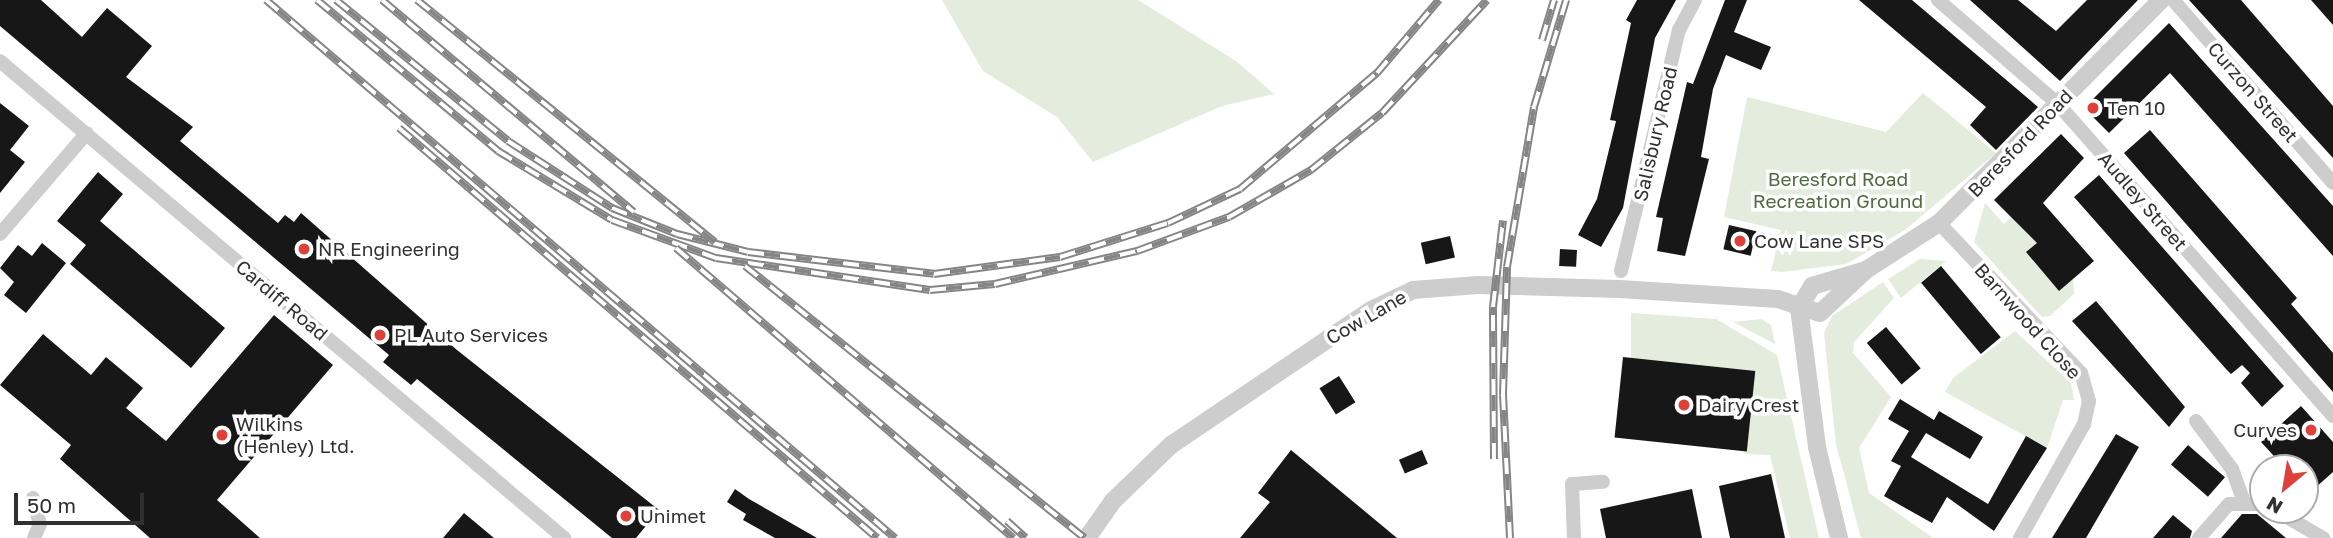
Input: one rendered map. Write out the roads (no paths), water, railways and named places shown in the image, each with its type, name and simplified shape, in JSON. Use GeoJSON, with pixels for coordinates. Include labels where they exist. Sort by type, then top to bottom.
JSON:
{"type":"FeatureCollection","features":[{"type":"Feature","properties":{"kind":"street","name":"Salisbury Road"},"geometry":{"type":"LineString","coordinates":[[1621,271],[1679,30],[1695,0]]}},
{"type":"Feature","properties":{"kind":"street","name":"Audley Street"},"geometry":{"type":"LineString","coordinates":[[1938,0],[2058,104],[2333,416]]}},
{"type":"Feature","properties":{"kind":"street","name":"Beresford Road"},"geometry":{"type":"LineString","coordinates":[[1866,270],[1812,286],[1799,308],[1820,313],[1866,270],[1939,223],[2161,0]]}},
{"type":"Feature","properties":{"kind":"street","name":"Curzon Street"},"geometry":{"type":"LineString","coordinates":[[2173,0],[2333,183]]}},
{"type":"Feature","properties":{"kind":"street","name":"Cardiff Road"},"geometry":{"type":"LineString","coordinates":[[0,61],[564,538]]}},
{"type":"Feature","properties":{"kind":"street"},"geometry":{"type":"LineString","coordinates":[[0,234],[87,132]]}},
{"type":"Feature","properties":{"kind":"street","name":"Barnwood Close"},"geometry":{"type":"LineString","coordinates":[[1939,223],[2081,373],[2089,401],[2078,435],[2020,538]]}},
{"type":"Feature","properties":{"kind":"street","name":"Cow Lane"},"geometry":{"type":"LineString","coordinates":[[1087,538],[1113,500],[1171,445],[1371,310],[1413,290],[1478,285],[1619,289],[1777,299],[1799,308]]}},
{"type":"Feature","properties":{"kind":"street"},"geometry":{"type":"LineString","coordinates":[[1799,308],[1817,447],[1839,538]]}},
{"type":"Feature","properties":{"kind":"street"},"geometry":{"type":"LineString","coordinates":[[2196,421],[2232,469],[2244,502]]}},
{"type":"Feature","properties":{"kind":"street"},"geometry":{"type":"LineString","coordinates":[[1574,538],[1572,484],[1603,482]]}},
{"type":"Feature","properties":{"kind":"street"},"geometry":{"type":"LineString","coordinates":[[33,498],[40,524],[34,538]]}},
{"type":"Feature","properties":{"kind":"street"},"geometry":{"type":"LineString","coordinates":[[2199,538],[2228,505],[2249,503]]}},
{"type":"Feature","properties":{"kind":"street"},"geometry":{"type":"LineString","coordinates":[[2299,524],[2323,538]]}},
{"type":"Feature","properties":{"kind":"railway"},"geometry":{"type":"LineString","coordinates":[[266,0],[895,538]]}},
{"type":"Feature","properties":{"kind":"railway"},"geometry":{"type":"LineString","coordinates":[[317,0],[498,151],[612,220],[716,258],[930,290],[995,284],[1137,251],[1229,217],[1311,170],[1382,113],[1487,0]]}},
{"type":"Feature","properties":{"kind":"railway"},"geometry":{"type":"LineString","coordinates":[[336,0],[508,141],[612,208],[677,234],[748,252],[934,274],[1060,257],[1168,223],[1240,189],[1377,73],[1439,0]]}},
{"type":"Feature","properties":{"kind":"railway"},"geometry":{"type":"LineString","coordinates":[[382,0],[634,212]]}},
{"type":"Feature","properties":{"kind":"railway"},"geometry":{"type":"LineString","coordinates":[[417,0],[715,242]]}},
{"type":"Feature","properties":{"kind":"railway"},"geometry":{"type":"LineString","coordinates":[[1542,40],[1554,0]]}},
{"type":"Feature","properties":{"kind":"railway"},"geometry":{"type":"LineString","coordinates":[[1510,538],[1503,395],[1507,267],[1534,107],[1566,0]]}},
{"type":"Feature","properties":{"kind":"railway"},"geometry":{"type":"LineString","coordinates":[[399,128],[877,538]]}},
{"type":"Feature","properties":{"kind":"railway"},"geometry":{"type":"LineString","coordinates":[[1494,459],[1493,307],[1503,221]]}},
{"type":"Feature","properties":{"kind":"railway"},"geometry":{"type":"LineString","coordinates":[[676,248],[1013,538]]}},
{"type":"Feature","properties":{"kind":"railway"},"geometry":{"type":"LineString","coordinates":[[745,266],[1084,538]]}},
{"type":"Feature","properties":{"kind":"railway"},"geometry":{"type":"LineString","coordinates":[[1007,521],[1026,538]]}},
{"type":"Feature","properties":{"kind":"place","name":"Ten 10"},"geometry":{"type":"Point","coordinates":[2093,108]}},
{"type":"Feature","properties":{"kind":"place","name":"Cow Lane SPS"},"geometry":{"type":"Point","coordinates":[1740,241]}},
{"type":"Feature","properties":{"kind":"place","name":"NR Engineering"},"geometry":{"type":"Point","coordinates":[304,249]}},
{"type":"Feature","properties":{"kind":"place","name":"PL Auto Services"},"geometry":{"type":"Point","coordinates":[380,335]}},
{"type":"Feature","properties":{"kind":"place","name":"Dairy Crest"},"geometry":{"type":"Point","coordinates":[1684,405]}},
{"type":"Feature","properties":{"kind":"place","name":"Curves"},"geometry":{"type":"Point","coordinates":[2311,430]}},
{"type":"Feature","properties":{"kind":"place","name":"Wilkins (Henley) Ltd."},"geometry":{"type":"Point","coordinates":[222,435]}},
{"type":"Feature","properties":{"kind":"place","name":"Unimet"},"geometry":{"type":"Point","coordinates":[626,516]}},
{"type":"Feature","properties":{"kind":"park label","name":"Beresford Road Recreation Ground"},"geometry":{"type":"Point","coordinates":[1838,190]}}]}
